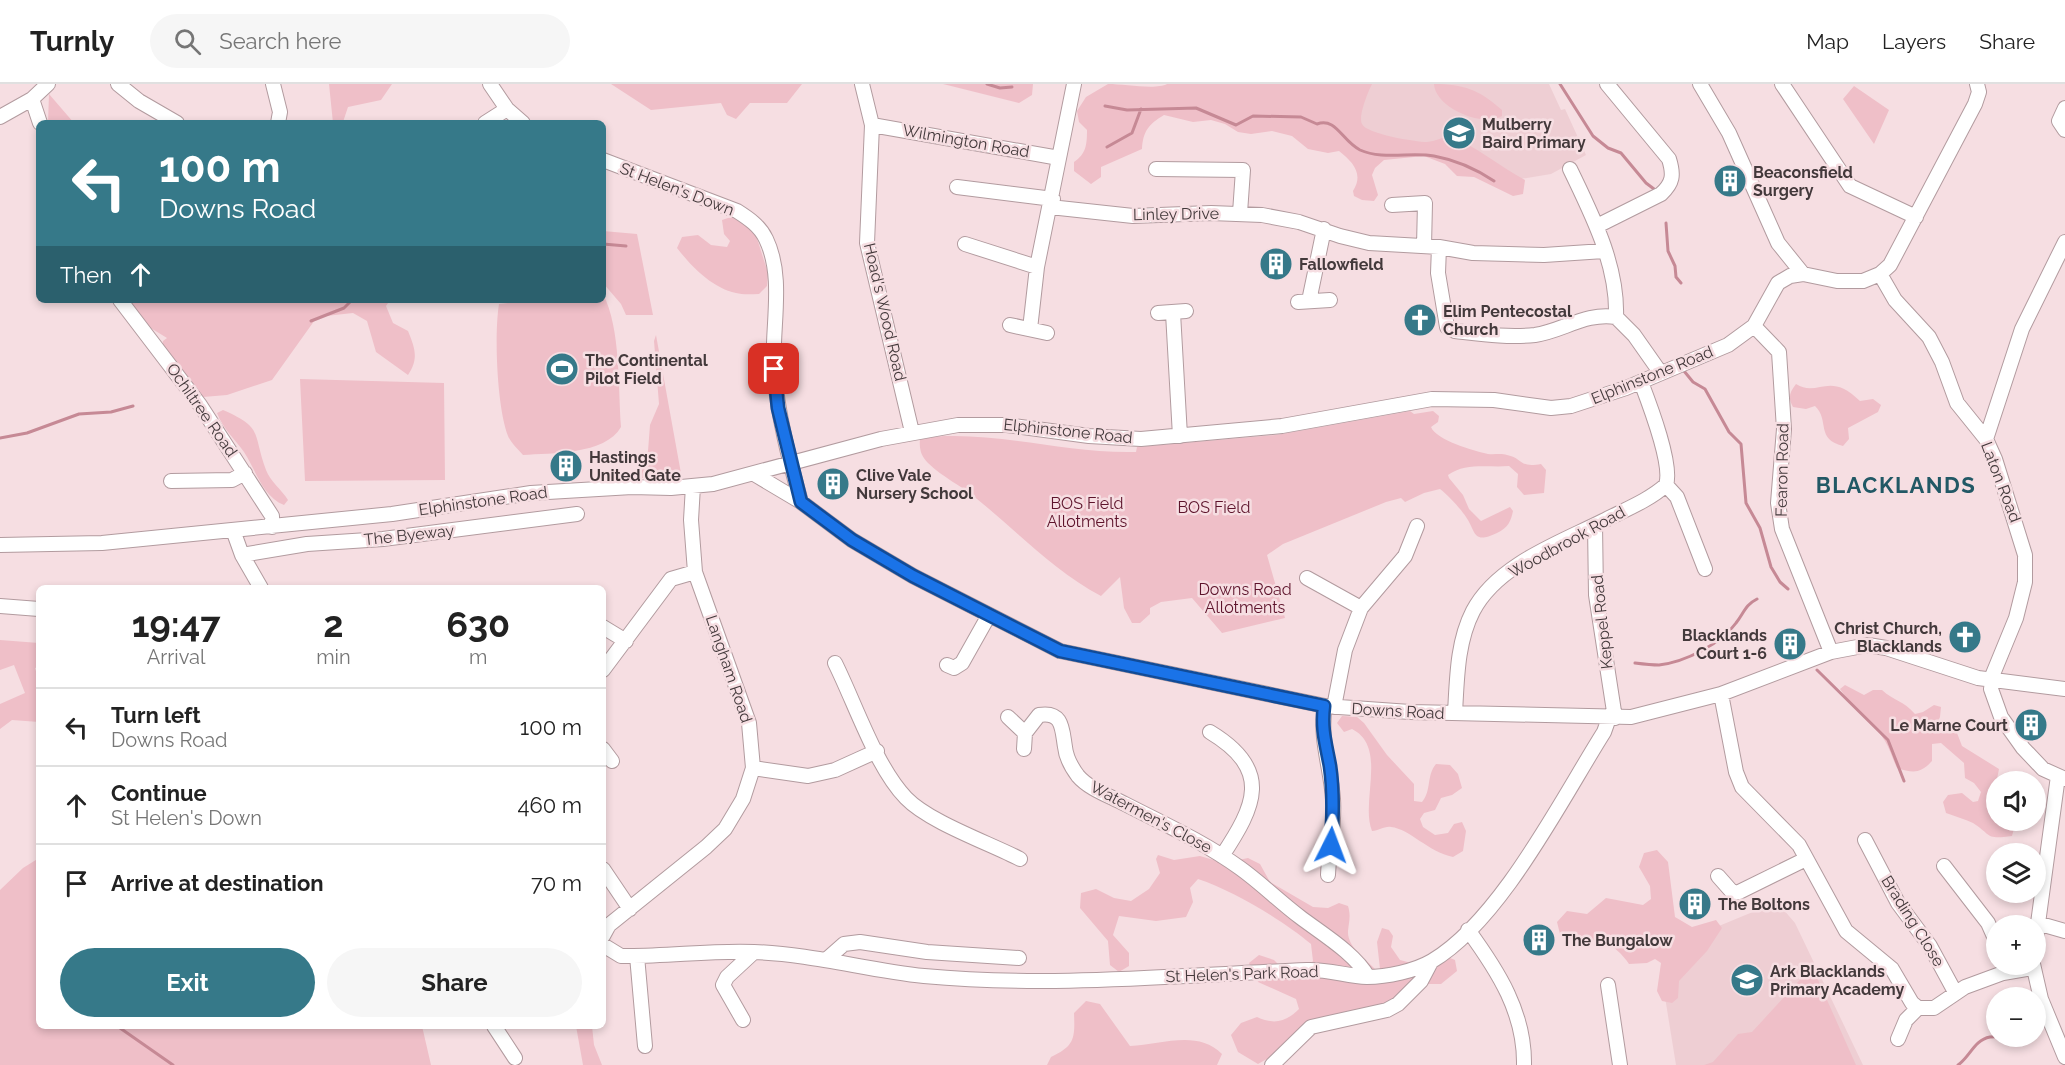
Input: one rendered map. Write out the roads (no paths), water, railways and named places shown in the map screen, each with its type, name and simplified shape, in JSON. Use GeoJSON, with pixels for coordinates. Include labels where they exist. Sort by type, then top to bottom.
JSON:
{"type":"FeatureCollection","features":[{"type":"Feature","properties":{"kind":"street"},"geometry":{"type":"LineString","coordinates":[[0,117],[32,99],[48,84]]}},
{"type":"Feature","properties":{"kind":"street"},"geometry":{"type":"LineString","coordinates":[[118,84],[139,101],[172,120]]}},
{"type":"Feature","properties":{"kind":"street"},"geometry":{"type":"LineString","coordinates":[[273,84],[280,112],[279,120]]}},
{"type":"Feature","properties":{"kind":"street"},"geometry":{"type":"LineString","coordinates":[[490,84],[507,110],[519,120]]}},
{"type":"Feature","properties":{"kind":"street","name":"Hoad's Wood Road"},"geometry":{"type":"LineString","coordinates":[[862,84],[872,125],[867,243],[912,432]]}},
{"type":"Feature","properties":{"kind":"street"},"geometry":{"type":"LineString","coordinates":[[1030,329],[1037,267],[1074,84]]}},
{"type":"Feature","properties":{"kind":"street"},"geometry":{"type":"LineString","coordinates":[[1597,226],[1661,195],[1670,186],[1673,173],[1669,159],[1607,84]]}},
{"type":"Feature","properties":{"kind":"street"},"geometry":{"type":"LineString","coordinates":[[1700,84],[1729,133],[1778,243],[1803,274],[1850,282],[1863,281],[1880,274],[1890,265],[1975,104],[1979,92],[1977,84]]}},
{"type":"Feature","properties":{"kind":"street"},"geometry":{"type":"LineString","coordinates":[[1783,84],[1850,186],[1916,217]]}},
{"type":"Feature","properties":{"kind":"street"},"geometry":{"type":"LineString","coordinates":[[32,99],[39,120]]}},
{"type":"Feature","properties":{"kind":"street"},"geometry":{"type":"LineString","coordinates":[[2065,108],[2059,121],[2065,130]]}},
{"type":"Feature","properties":{"kind":"street"},"geometry":{"type":"LineString","coordinates":[[490,120],[507,110]]}},
{"type":"Feature","properties":{"kind":"street","name":"Wilmington Road"},"geometry":{"type":"LineString","coordinates":[[872,125],[1059,158]]}},
{"type":"Feature","properties":{"kind":"street","name":"St Helen's Down"},"geometry":{"type":"LineString","coordinates":[[606,161],[736,211],[756,224],[766,237],[774,278],[774,369],[778,408],[790,462]]}},
{"type":"Feature","properties":{"kind":"street"},"geometry":{"type":"LineString","coordinates":[[1156,169],[1243,170],[1240,213]]}},
{"type":"Feature","properties":{"kind":"street"},"geometry":{"type":"LineString","coordinates":[[1570,169],[1597,226],[1616,303],[1616,317]]}},
{"type":"Feature","properties":{"kind":"street","name":"Linley Drive"},"geometry":{"type":"LineString","coordinates":[[957,188],[1133,216],[1240,213],[1299,222],[1369,243],[1439,247],[1473,253],[1510,255],[1604,251]]}},
{"type":"Feature","properties":{"kind":"street"},"geometry":{"type":"LineString","coordinates":[[1392,205],[1425,204],[1424,246]]}},
{"type":"Feature","properties":{"kind":"street"},"geometry":{"type":"LineString","coordinates":[[1324,229],[1304,302],[1330,300]]}},
{"type":"Feature","properties":{"kind":"street"},"geometry":{"type":"LineString","coordinates":[[1986,439],[2022,329],[2065,242]]}},
{"type":"Feature","properties":{"kind":"street"},"geometry":{"type":"LineString","coordinates":[[964,244],[1037,267]]}},
{"type":"Feature","properties":{"kind":"street"},"geometry":{"type":"LineString","coordinates":[[1439,247],[1438,273],[1447,327],[1455,331],[1512,336],[1537,335],[1599,314],[1616,317],[1634,335],[1660,372]]}},
{"type":"Feature","properties":{"kind":"street","name":"Elphinstone Road"},"geometry":{"type":"LineString","coordinates":[[0,544],[102,543],[392,514],[531,493],[693,486],[733,480],[790,462],[912,432],[976,424],[1007,425],[1112,438],[1282,426],[1432,399],[1494,400],[1551,408],[1571,406],[1641,382],[1728,345],[1754,326],[1778,283],[1790,276],[1803,274]]}},
{"type":"Feature","properties":{"kind":"street","name":"Laton Road"},"geometry":{"type":"LineString","coordinates":[[1880,274],[1895,300],[1929,337],[1942,362],[1957,404],[1986,439],[1995,459],[2025,555],[2025,582],[2021,600],[1991,681]]}},
{"type":"Feature","properties":{"kind":"street","name":"Ochiltree Road"},"geometry":{"type":"LineString","coordinates":[[122,303],[176,371],[246,473],[272,516],[272,527]]}},
{"type":"Feature","properties":{"kind":"street"},"geometry":{"type":"LineString","coordinates":[[1172,312],[1180,435]]}},
{"type":"Feature","properties":{"kind":"street"},"geometry":{"type":"LineString","coordinates":[[1010,324],[1047,333]]}},
{"type":"Feature","properties":{"kind":"street","name":"Fearon Road"},"geometry":{"type":"LineString","coordinates":[[1754,326],[1773,343],[1779,352],[1784,429],[1778,503],[1782,529],[1831,652]]}},
{"type":"Feature","properties":{"kind":"street"},"geometry":{"type":"LineString","coordinates":[[1641,382],[1667,463],[1669,477],[1666,485],[1677,497],[1705,569]]}},
{"type":"Feature","properties":{"kind":"street"},"geometry":{"type":"LineString","coordinates":[[790,462],[801,502]]}},
{"type":"Feature","properties":{"kind":"street"},"geometry":{"type":"LineString","coordinates":[[171,481],[232,480],[246,473]]}},
{"type":"Feature","properties":{"kind":"street","name":"Downs Road"},"geometry":{"type":"LineString","coordinates":[[754,474],[801,502],[852,540],[913,576],[1060,651],[1329,707],[1612,718]]}},
{"type":"Feature","properties":{"kind":"street","name":"Woodbrook Road"},"geometry":{"type":"LineString","coordinates":[[1455,713],[1459,656],[1468,623],[1481,599],[1503,576],[1531,558],[1666,485]]}},
{"type":"Feature","properties":{"kind":"street","name":"Langham Road"},"geometry":{"type":"LineString","coordinates":[[606,930],[609,924],[725,829],[742,799],[753,768],[749,723],[695,572],[691,520],[693,486]]}},
{"type":"Feature","properties":{"kind":"street","name":"The Byeway"},"geometry":{"type":"LineString","coordinates":[[242,555],[307,544],[383,539],[577,514]]}},
{"type":"Feature","properties":{"kind":"street","name":"Keppel Road"},"geometry":{"type":"LineString","coordinates":[[1595,525],[1596,595],[1612,718]]}},
{"type":"Feature","properties":{"kind":"street"},"geometry":{"type":"LineString","coordinates":[[1324,870],[1334,802],[1330,765],[1323,738],[1329,707],[1345,650],[1361,608],[1399,564],[1417,526]]}},
{"type":"Feature","properties":{"kind":"street"},"geometry":{"type":"LineString","coordinates":[[233,531],[242,555],[259,585]]}},
{"type":"Feature","properties":{"kind":"street"},"geometry":{"type":"LineString","coordinates":[[606,666],[671,579],[695,572]]}},
{"type":"Feature","properties":{"kind":"street"},"geometry":{"type":"LineString","coordinates":[[1314,578],[1361,608]]}},
{"type":"Feature","properties":{"kind":"street"},"geometry":{"type":"LineString","coordinates":[[0,606],[36,609]]}},
{"type":"Feature","properties":{"kind":"street"},"geometry":{"type":"LineString","coordinates":[[946,665],[954,668],[962,663],[989,615]]}},
{"type":"Feature","properties":{"kind":"street"},"geometry":{"type":"LineString","coordinates":[[606,629],[626,641]]}},
{"type":"Feature","properties":{"kind":"street"},"geometry":{"type":"LineString","coordinates":[[1612,718],[1631,717],[1721,694],[1852,646],[1886,648],[1956,672],[1991,681],[2065,689]]}},
{"type":"Feature","properties":{"kind":"street"},"geometry":{"type":"LineString","coordinates":[[835,663],[877,751],[893,781],[907,800],[936,818],[1020,859]]}},
{"type":"Feature","properties":{"kind":"street"},"geometry":{"type":"LineString","coordinates":[[1991,681],[1993,697],[2005,724],[2036,762],[2062,778],[2038,915]]}},
{"type":"Feature","properties":{"kind":"street"},"geometry":{"type":"LineString","coordinates":[[1721,694],[1738,780],[1791,836],[1846,930],[1892,969],[1912,1003],[1918,1008],[1934,1008],[1955,992],[1990,975]]}},
{"type":"Feature","properties":{"kind":"street","name":"Watermen's Close"},"geometry":{"type":"LineString","coordinates":[[1025,733],[1039,715],[1049,713],[1058,719],[1063,728],[1065,749],[1079,778],[1112,797],[1175,827],[1222,856],[1323,932],[1363,968],[1368,977]]}},
{"type":"Feature","properties":{"kind":"street"},"geometry":{"type":"LineString","coordinates":[[1008,717],[1025,733],[1024,749]]}},
{"type":"Feature","properties":{"kind":"street","name":"St Helen's Park Road"},"geometry":{"type":"LineString","coordinates":[[606,947],[621,956],[754,952],[826,959],[924,976],[992,980],[1065,981],[1314,970],[1368,977],[1394,974],[1431,962],[1468,930],[1521,865],[1612,718]]}},
{"type":"Feature","properties":{"kind":"street","name":"Watermen's Close"},"geometry":{"type":"LineString","coordinates":[[1210,732],[1235,749],[1251,782],[1252,796],[1247,816],[1222,856]]}},
{"type":"Feature","properties":{"kind":"street"},"geometry":{"type":"LineString","coordinates":[[753,768],[808,776],[835,770],[877,751]]}},
{"type":"Feature","properties":{"kind":"street"},"geometry":{"type":"LineString","coordinates":[[606,752],[612,761]]}},
{"type":"Feature","properties":{"kind":"street","name":"Brading Close"},"geometry":{"type":"LineString","coordinates":[[1872,845],[1898,903],[1930,946],[1955,992]]}},
{"type":"Feature","properties":{"kind":"street"},"geometry":{"type":"LineString","coordinates":[[1718,876],[1733,893],[1739,892],[1806,859]]}},
{"type":"Feature","properties":{"kind":"street"},"geometry":{"type":"LineString","coordinates":[[606,873],[630,909]]}},
{"type":"Feature","properties":{"kind":"street"},"geometry":{"type":"LineString","coordinates":[[1945,873],[1986,921]]}},
{"type":"Feature","properties":{"kind":"street"},"geometry":{"type":"LineString","coordinates":[[2046,926],[2065,931]]}},
{"type":"Feature","properties":{"kind":"street"},"geometry":{"type":"LineString","coordinates":[[1468,930],[1496,970],[1512,1001],[1522,1033],[1524,1065]]}},
{"type":"Feature","properties":{"kind":"street"},"geometry":{"type":"LineString","coordinates":[[826,959],[844,944],[860,942],[927,952],[1019,958]]}},
{"type":"Feature","properties":{"kind":"street"},"geometry":{"type":"LineString","coordinates":[[743,1020],[723,985],[727,977],[754,952]]}},
{"type":"Feature","properties":{"kind":"street"},"geometry":{"type":"LineString","coordinates":[[637,956],[645,1046]]}},
{"type":"Feature","properties":{"kind":"street"},"geometry":{"type":"LineString","coordinates":[[1272,1065],[1311,1027],[1387,1010],[1398,1004],[1421,981],[1431,962]]}},
{"type":"Feature","properties":{"kind":"street"},"geometry":{"type":"LineString","coordinates":[[2034,975],[2041,999],[2065,1057]]}},
{"type":"Feature","properties":{"kind":"street"},"geometry":{"type":"LineString","coordinates":[[1608,985],[1620,1065]]}},
{"type":"Feature","properties":{"kind":"street"},"geometry":{"type":"LineString","coordinates":[[1898,1039],[1906,1020],[1918,1008]]}},
{"type":"Feature","properties":{"kind":"street"},"geometry":{"type":"LineString","coordinates":[[496,1029],[515,1058]]}},
{"type":"Feature","properties":{"kind":"waterway"},"geometry":{"type":"LineString","coordinates":[[987,84],[1000,88],[1012,87]]}},
{"type":"Feature","properties":{"kind":"waterway"},"geometry":{"type":"LineString","coordinates":[[1560,84],[1593,136],[1608,148],[1621,153],[1646,183],[1654,189]]}},
{"type":"Feature","properties":{"kind":"waterway"},"geometry":{"type":"LineString","coordinates":[[1105,106],[1127,110],[1196,108],[1236,125],[1253,116],[1301,117],[1317,124],[1329,124],[1354,146],[1369,153],[1425,155],[1442,158],[1466,166],[1494,181]]}},
{"type":"Feature","properties":{"kind":"waterway"},"geometry":{"type":"LineString","coordinates":[[1107,147],[1132,133],[1141,109]]}},
{"type":"Feature","properties":{"kind":"waterway"},"geometry":{"type":"LineString","coordinates":[[1666,223],[1668,251],[1675,266],[1676,277],[1681,283]]}},
{"type":"Feature","properties":{"kind":"waterway"},"geometry":{"type":"LineString","coordinates":[[606,244],[626,246]]}},
{"type":"Feature","properties":{"kind":"waterway"},"geometry":{"type":"LineString","coordinates":[[311,321],[344,308],[349,303]]}},
{"type":"Feature","properties":{"kind":"waterway"},"geometry":{"type":"LineString","coordinates":[[1684,371],[1693,382],[1705,389],[1729,432],[1741,444],[1746,503],[1760,528],[1771,567],[1780,582],[1788,589]]}},
{"type":"Feature","properties":{"kind":"waterway"},"geometry":{"type":"LineString","coordinates":[[0,438],[27,433],[79,414],[111,412],[133,406]]}},
{"type":"Feature","properties":{"kind":"waterway"},"geometry":{"type":"LineString","coordinates":[[1635,663],[1659,665],[1702,651],[1729,631],[1747,607],[1757,599]]}},
{"type":"Feature","properties":{"kind":"waterway"},"geometry":{"type":"LineString","coordinates":[[1817,670],[1888,740],[1904,781]]}},
{"type":"Feature","properties":{"kind":"waterway"},"geometry":{"type":"LineString","coordinates":[[121,1029],[173,1065]]}},
{"type":"Feature","properties":{"kind":"waterway"},"geometry":{"type":"LineString","coordinates":[[1958,1065],[1976,1045],[1986,1039]]}},
{"type":"Feature","properties":{"kind":"place","name":"Mulberry Baird Primary"},"geometry":{"type":"Point","coordinates":[1459,133]}},
{"type":"Feature","properties":{"kind":"place","name":"Beaconsfield Surgery"},"geometry":{"type":"Point","coordinates":[1730,181]}},
{"type":"Feature","properties":{"kind":"place","name":"Fallowfield"},"geometry":{"type":"Point","coordinates":[1276,264]}},
{"type":"Feature","properties":{"kind":"place","name":"Elim Pentecostal Church"},"geometry":{"type":"Point","coordinates":[1420,320]}},
{"type":"Feature","properties":{"kind":"place","name":"The Continental Pilot Field"},"geometry":{"type":"Point","coordinates":[562,369]}},
{"type":"Feature","properties":{"kind":"place","name":"Hastings United Gate"},"geometry":{"type":"Point","coordinates":[566,466]}},
{"type":"Feature","properties":{"kind":"place","name":"Clive Vale Nursery School"},"geometry":{"type":"Point","coordinates":[833,484]}},
{"type":"Feature","properties":{"kind":"place","name":"Christ Church, Blacklands"},"geometry":{"type":"Point","coordinates":[1965,637]}},
{"type":"Feature","properties":{"kind":"place","name":"Blacklands Court 1-6"},"geometry":{"type":"Point","coordinates":[1790,644]}},
{"type":"Feature","properties":{"kind":"place","name":"Le Marne Court"},"geometry":{"type":"Point","coordinates":[2031,725]}},
{"type":"Feature","properties":{"kind":"place","name":"The Boltons"},"geometry":{"type":"Point","coordinates":[1695,904]}},
{"type":"Feature","properties":{"kind":"place","name":"The Bungalow"},"geometry":{"type":"Point","coordinates":[1539,940]}},
{"type":"Feature","properties":{"kind":"place","name":"Ark Blacklands Primary Academy"},"geometry":{"type":"Point","coordinates":[1747,980]}},
{"type":"Feature","properties":{"kind":"district","name":"BLACKLANDS"},"geometry":{"type":"Point","coordinates":[1896,485]}},
{"type":"Feature","properties":{"kind":"park label","name":"BOS Field"},"geometry":{"type":"Point","coordinates":[1214,507]}},
{"type":"Feature","properties":{"kind":"park label","name":"BOS Field Allotments"},"geometry":{"type":"Point","coordinates":[1087,512]}},
{"type":"Feature","properties":{"kind":"park label","name":"Downs Road Allotments"},"geometry":{"type":"Point","coordinates":[1245,598]}}]}
